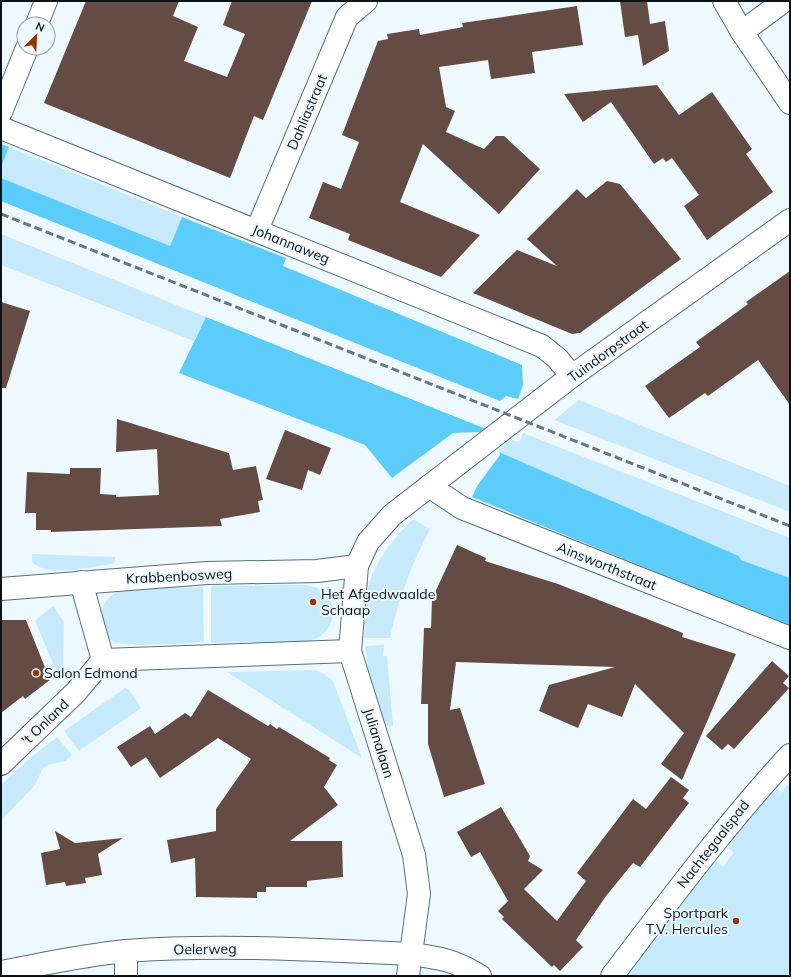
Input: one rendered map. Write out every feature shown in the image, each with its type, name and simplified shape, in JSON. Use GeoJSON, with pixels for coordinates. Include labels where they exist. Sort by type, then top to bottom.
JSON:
{"type":"FeatureCollection","features":[{"type":"Feature","properties":{"kind":"street"},"geometry":{"type":"LineString","coordinates":[[40,16],[46,1]]}},
{"type":"Feature","properties":{"kind":"street","name":"Dahliastraat"},"geometry":{"type":"LineString","coordinates":[[257,230],[347,17],[366,1]]}},
{"type":"Feature","properties":{"kind":"street"},"geometry":{"type":"LineString","coordinates":[[724,1],[742,32],[790,103]]}},
{"type":"Feature","properties":{"kind":"street"},"geometry":{"type":"LineString","coordinates":[[742,32],[784,1]]}},
{"type":"Feature","properties":{"kind":"street"},"geometry":{"type":"LineString","coordinates":[[1,112],[24,56]]}},
{"type":"Feature","properties":{"kind":"street","name":"Johannaweg"},"geometry":{"type":"LineString","coordinates":[[1,128],[542,346],[557,358],[572,376]]}},
{"type":"Feature","properties":{"kind":"street","name":"Tuindorpstraat"},"geometry":{"type":"LineString","coordinates":[[429,486],[572,376],[790,220]]}},
{"type":"Feature","properties":{"kind":"street","name":"Julianalaan"},"geometry":{"type":"LineString","coordinates":[[408,976],[420,894],[414,855],[350,651],[357,566],[368,542],[392,515],[429,486]]}},
{"type":"Feature","properties":{"kind":"street","name":"Ainsworthstraat"},"geometry":{"type":"LineString","coordinates":[[429,486],[462,508],[790,638]]}},
{"type":"Feature","properties":{"kind":"street","name":"Krabbenbosweg"},"geometry":{"type":"LineString","coordinates":[[1,589],[207,573],[317,570],[357,566]]}},
{"type":"Feature","properties":{"kind":"street"},"geometry":{"type":"LineString","coordinates":[[80,582],[103,660],[350,651]]}},
{"type":"Feature","properties":{"kind":"street","name":"'t Onland"},"geometry":{"type":"LineString","coordinates":[[1,764],[76,692],[103,660]]}},
{"type":"Feature","properties":{"kind":"street","name":"Nachtegaalspad"},"geometry":{"type":"LineString","coordinates":[[612,976],[749,798],[790,754]]}},
{"type":"Feature","properties":{"kind":"street","name":"Oelerweg"},"geometry":{"type":"LineString","coordinates":[[1,972],[77,958],[126,951],[213,947],[411,954]]}},
{"type":"Feature","properties":{"kind":"street"},"geometry":{"type":"LineString","coordinates":[[126,951],[126,976]]}},
{"type":"Feature","properties":{"kind":"street"},"geometry":{"type":"LineString","coordinates":[[411,954],[442,958],[460,964],[480,976]]}},
{"type":"Feature","properties":{"kind":"shaded area"},"geometry":{"type":"Polygon","coordinates":[[[1,144],[9,147],[1,167],[1,144]]]}},
{"type":"Feature","properties":{"kind":"shaded area"},"geometry":{"type":"Polygon","coordinates":[[[9,147],[182,217],[170,246],[1,178],[1,167],[9,147]]]}},
{"type":"Feature","properties":{"kind":"shaded area"},"geometry":{"type":"Polygon","coordinates":[[[1,178],[170,246],[182,217],[286,258],[283,266],[522,365],[523,385],[518,399],[506,396],[500,401],[1,201],[1,178]]]}},
{"type":"Feature","properties":{"kind":"shaded area"},"geometry":{"type":"Polygon","coordinates":[[[1,234],[206,317],[194,341],[1,265],[1,234]]]}},
{"type":"Feature","properties":{"kind":"shaded area"},"geometry":{"type":"Polygon","coordinates":[[[206,317],[486,429],[481,432],[453,433],[392,478],[365,445],[179,373],[206,317]]]}},
{"type":"Feature","properties":{"kind":"shaded area"},"geometry":{"type":"Polygon","coordinates":[[[579,400],[790,486],[790,512],[554,420],[579,400]]]}},
{"type":"Feature","properties":{"kind":"shaded area"},"geometry":{"type":"Polygon","coordinates":[[[523,433],[790,538],[790,578],[741,560],[739,556],[499,452],[508,439],[519,442],[523,433]]]}},
{"type":"Feature","properties":{"kind":"shaded area"},"geometry":{"type":"Polygon","coordinates":[[[499,452],[739,556],[741,560],[790,578],[790,627],[472,497],[477,486],[500,455],[499,452]]]}},
{"type":"Feature","properties":{"kind":"shaded area"},"geometry":{"type":"Polygon","coordinates":[[[413,519],[430,529],[406,582],[397,609],[390,638],[364,638],[367,594],[374,570],[387,548],[413,519]]]}},
{"type":"Feature","properties":{"kind":"shaded area"},"geometry":{"type":"Polygon","coordinates":[[[32,554],[115,557],[115,561],[112,564],[59,571],[39,567],[32,562],[32,554]]]}},
{"type":"Feature","properties":{"kind":"shaded area"},"geometry":{"type":"Polygon","coordinates":[[[306,585],[314,587],[327,596],[333,611],[332,619],[324,633],[317,638],[301,642],[211,643],[211,586],[306,585]]]}},
{"type":"Feature","properties":{"kind":"shaded area"},"geometry":{"type":"Polygon","coordinates":[[[203,587],[204,642],[131,645],[114,642],[106,633],[102,619],[103,607],[110,597],[117,592],[125,589],[203,587]]]}},
{"type":"Feature","properties":{"kind":"shaded area"},"geometry":{"type":"Polygon","coordinates":[[[53,606],[64,622],[63,671],[55,668],[35,621],[53,606]]]}},
{"type":"Feature","properties":{"kind":"shaded area"},"geometry":{"type":"Polygon","coordinates":[[[384,645],[383,656],[387,656],[393,726],[389,727],[385,723],[369,677],[365,646],[384,645]]]}},
{"type":"Feature","properties":{"kind":"shaded area"},"geometry":{"type":"Polygon","coordinates":[[[314,670],[323,673],[333,681],[362,758],[227,672],[314,670]]]}},
{"type":"Feature","properties":{"kind":"shaded area"},"geometry":{"type":"Polygon","coordinates":[[[125,688],[129,690],[141,708],[79,751],[64,731],[125,688]]]}},
{"type":"Feature","properties":{"kind":"shaded area"},"geometry":{"type":"Polygon","coordinates":[[[57,737],[72,755],[65,761],[48,765],[43,768],[35,785],[1,821],[1,785],[29,759],[57,737]]]}},
{"type":"Feature","properties":{"kind":"shaded area","name":"Sportpark T.V. Hercules"},"geometry":{"type":"Polygon","coordinates":[[[790,782],[790,976],[627,976],[710,863],[717,862],[723,867],[734,852],[729,849],[728,843],[773,785],[781,792],[774,801],[790,782]]]}},
{"type":"Feature","properties":{"kind":"building"},"geometry":{"type":"Polygon","coordinates":[[[86,1],[179,1],[173,16],[198,27],[184,61],[227,77],[245,34],[223,25],[232,1],[312,1],[263,120],[254,116],[230,178],[44,103],[86,1]]]}},
{"type":"Feature","properties":{"kind":"building"},"geometry":{"type":"Polygon","coordinates":[[[620,1],[647,1],[650,24],[665,21],[669,51],[643,66],[638,35],[625,37],[620,1]]]}},
{"type":"Feature","properties":{"kind":"building"},"geometry":{"type":"Polygon","coordinates":[[[577,6],[583,45],[532,52],[535,73],[491,79],[488,60],[439,67],[446,107],[455,111],[446,132],[484,149],[496,136],[504,136],[540,169],[499,214],[423,144],[400,202],[480,235],[441,277],[348,240],[350,234],[309,218],[323,182],[341,189],[359,142],[342,135],[378,41],[388,39],[387,34],[419,29],[420,35],[463,27],[462,23],[577,6]]]}},
{"type":"Feature","properties":{"kind":"building"},"geometry":{"type":"Polygon","coordinates":[[[657,85],[679,115],[712,92],[752,149],[746,154],[773,192],[707,240],[684,206],[699,195],[672,158],[666,162],[663,158],[654,164],[611,102],[583,122],[564,94],[657,85]]]}},
{"type":"Feature","properties":{"kind":"building"},"geometry":{"type":"Polygon","coordinates":[[[607,181],[620,184],[681,259],[580,333],[572,334],[473,293],[517,250],[557,266],[527,239],[577,189],[586,198],[607,181]]]}},
{"type":"Feature","properties":{"kind":"building"},"geometry":{"type":"Polygon","coordinates":[[[790,271],[790,405],[758,360],[708,396],[705,393],[669,418],[645,386],[700,347],[696,342],[748,304],[746,302],[790,271]]]}},
{"type":"Feature","properties":{"kind":"building"},"geometry":{"type":"Polygon","coordinates":[[[1,302],[30,311],[6,388],[1,388],[1,302]]]}},
{"type":"Feature","properties":{"kind":"building"},"geometry":{"type":"Polygon","coordinates":[[[117,419],[229,453],[233,470],[256,466],[263,500],[258,501],[260,512],[220,519],[222,526],[51,532],[51,530],[36,530],[36,513],[25,513],[27,472],[70,474],[70,468],[101,468],[100,494],[116,495],[116,497],[159,495],[157,449],[116,452],[117,419]]]}},
{"type":"Feature","properties":{"kind":"building"},"geometry":{"type":"Polygon","coordinates":[[[285,430],[331,448],[320,475],[308,470],[302,490],[266,479],[285,430]]]}},
{"type":"Feature","properties":{"kind":"building"},"geometry":{"type":"Polygon","coordinates":[[[457,545],[486,558],[485,561],[558,584],[683,633],[682,637],[736,654],[682,780],[661,764],[684,733],[635,684],[622,717],[588,704],[578,728],[539,711],[549,685],[615,667],[456,662],[450,710],[460,708],[485,784],[444,797],[428,744],[428,704],[421,704],[424,628],[431,628],[432,599],[457,545]]]}},
{"type":"Feature","properties":{"kind":"building"},"geometry":{"type":"Polygon","coordinates":[[[1,620],[26,620],[50,680],[25,699],[23,696],[1,713],[1,620]]]}},
{"type":"Feature","properties":{"kind":"building"},"geometry":{"type":"Polygon","coordinates":[[[772,661],[789,676],[783,683],[789,688],[734,749],[728,744],[722,750],[706,736],[772,661]]]}},
{"type":"Feature","properties":{"kind":"building"},"geometry":{"type":"Polygon","coordinates":[[[208,690],[268,726],[270,724],[277,729],[279,727],[330,758],[329,760],[337,765],[324,787],[338,805],[290,841],[342,841],[343,877],[307,881],[307,887],[266,887],[266,892],[257,892],[257,898],[196,897],[195,858],[171,863],[167,840],[216,831],[216,809],[251,759],[218,738],[160,778],[146,757],[131,767],[117,747],[150,726],[155,734],[185,713],[191,717],[208,690]]]}},
{"type":"Feature","properties":{"kind":"building"},"geometry":{"type":"Polygon","coordinates":[[[671,777],[689,790],[683,798],[689,803],[640,867],[633,863],[606,896],[576,940],[583,947],[560,971],[554,965],[552,967],[502,919],[504,917],[498,911],[508,901],[480,852],[471,857],[457,832],[501,807],[530,856],[528,861],[543,870],[524,889],[557,921],[586,881],[577,873],[633,799],[646,809],[671,777]]]}},
{"type":"Feature","properties":{"kind":"building"},"geometry":{"type":"Polygon","coordinates":[[[55,831],[75,843],[123,838],[98,854],[102,875],[85,878],[86,883],[66,886],[65,882],[46,885],[41,853],[60,849],[55,831]]]}},
{"type":"Feature","properties":{"kind":"railway"},"geometry":{"type":"LineString","coordinates":[[1,214],[790,526]]}},
{"type":"Feature","properties":{"kind":"place","name":"Het Afgedwaalde Schaap"},"geometry":{"type":"Point","coordinates":[313,602]}},
{"type":"Feature","properties":{"kind":"place","name":"Salon Edmond"},"geometry":{"type":"Point","coordinates":[36,673]}},
{"type":"Feature","properties":{"kind":"place","name":"Sportpark T.V. Hercules"},"geometry":{"type":"Point","coordinates":[736,921]}}]}
